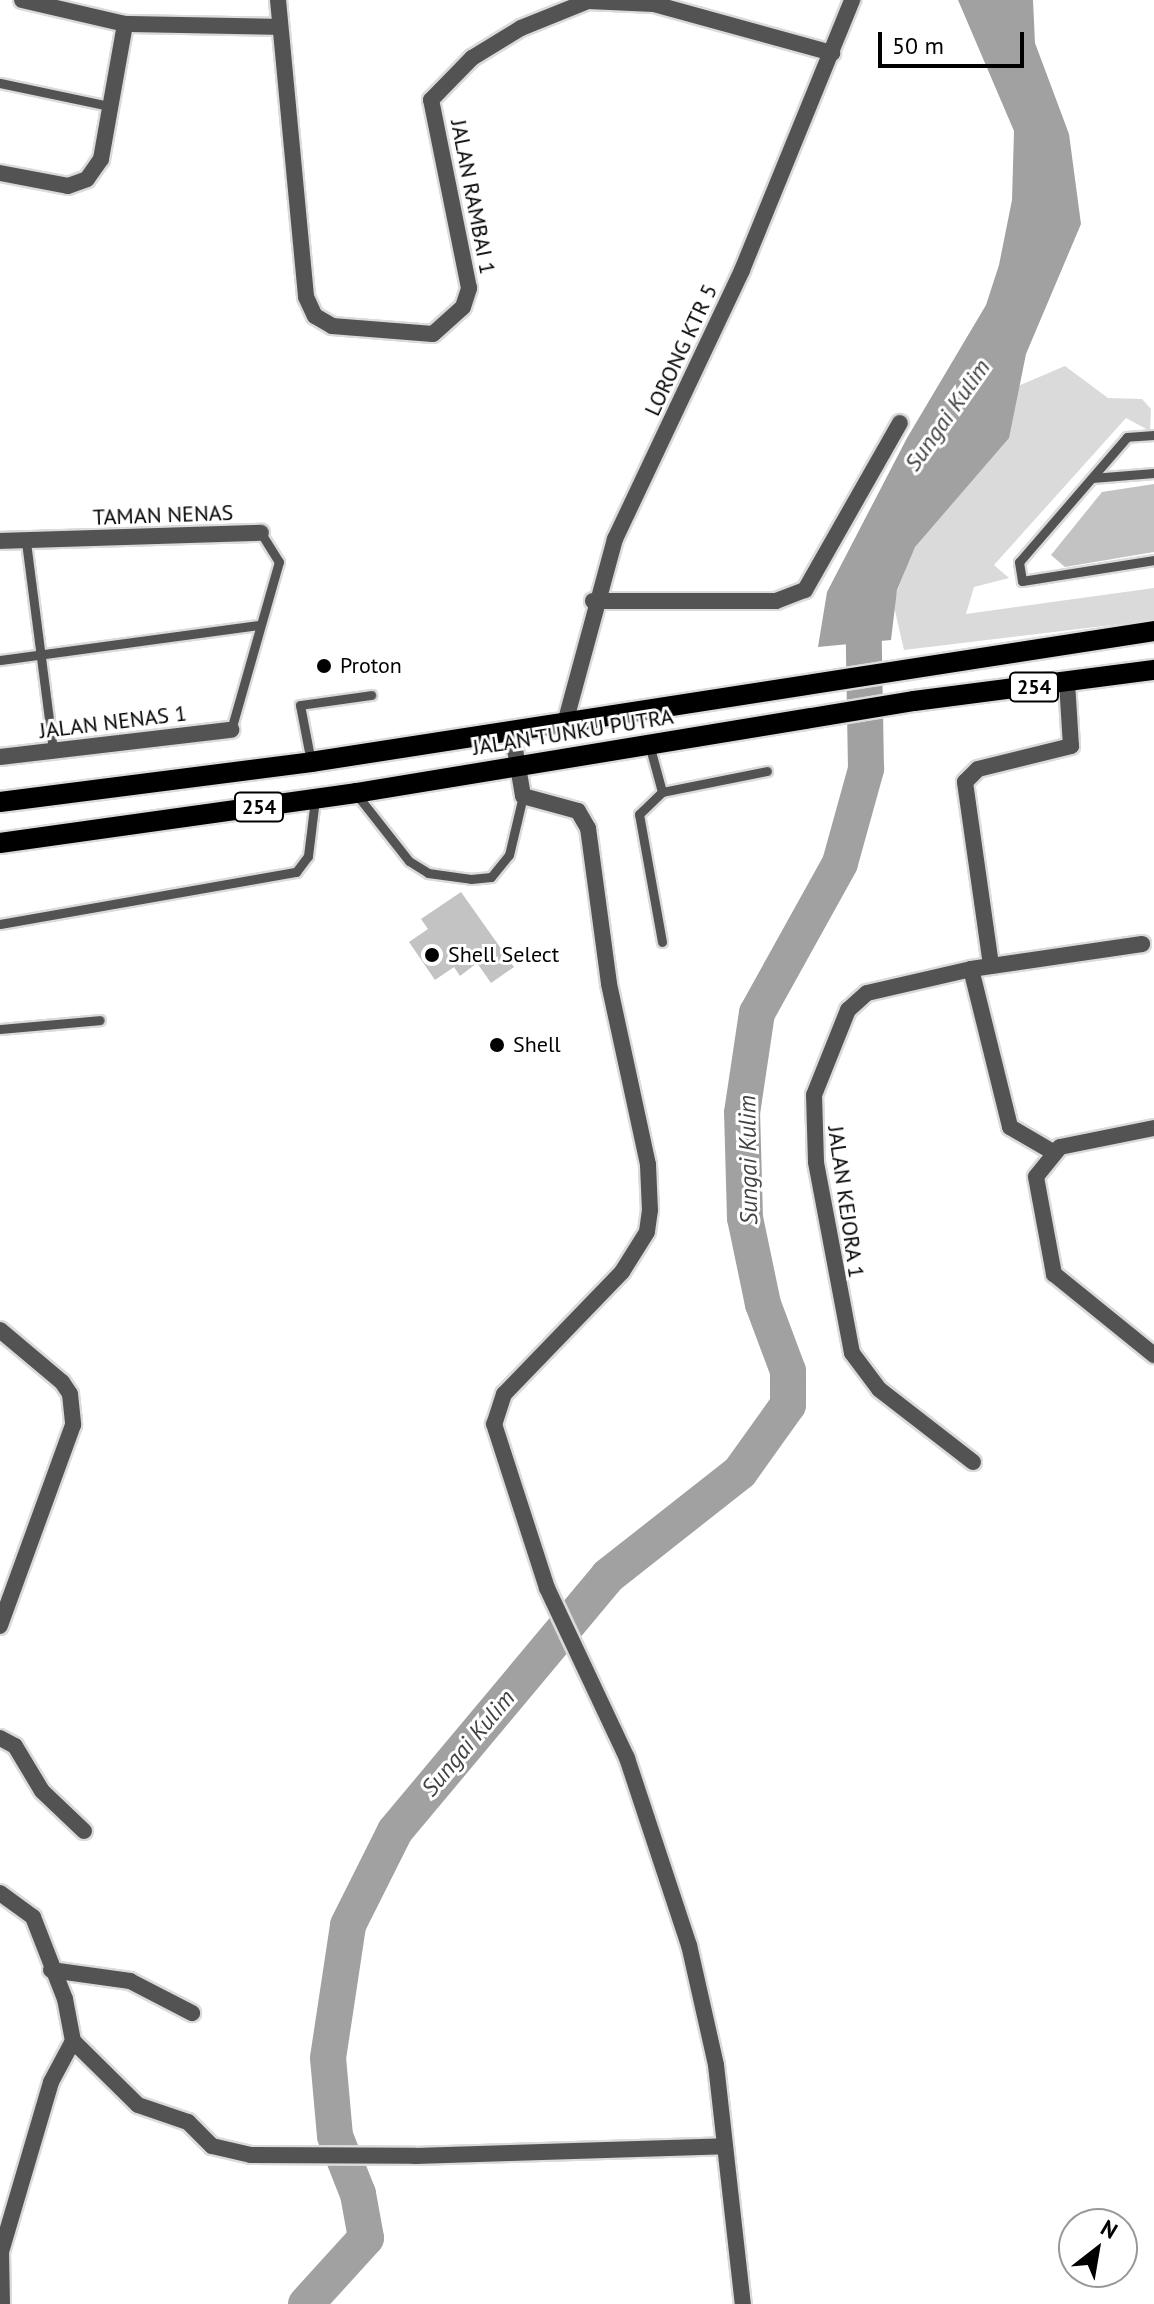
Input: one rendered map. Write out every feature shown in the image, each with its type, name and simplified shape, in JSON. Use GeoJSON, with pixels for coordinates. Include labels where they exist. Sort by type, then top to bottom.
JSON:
{"type":"FeatureCollection","features":[{"type":"Feature","properties":{"kind":"main road","name":"JALAN TUNKU PUTRA"},"geometry":{"type":"LineString","coordinates":[[0,802],[311,762],[803,683],[1152,632]]}},
{"type":"Feature","properties":{"kind":"main road","name":"JALAN TUNKU PUTRA"},"geometry":{"type":"LineString","coordinates":[[0,843],[356,793],[914,701],[1154,670]]}},
{"type":"Feature","properties":{"kind":"street"},"geometry":{"type":"LineString","coordinates":[[22,0],[125,24],[277,27]]}},
{"type":"Feature","properties":{"kind":"street","name":"JALAN RAMBAI 1"},"geometry":{"type":"LineString","coordinates":[[278,0],[277,27],[310,307],[332,326],[433,334],[463,307],[469,288],[431,100],[472,58],[521,28],[588,1],[654,4],[832,53]]}},
{"type":"Feature","properties":{"kind":"street","name":"LORONG KTR 5"},"geometry":{"type":"LineString","coordinates":[[565,723],[593,601],[615,539],[742,270],[852,0]]}},
{"type":"Feature","properties":{"kind":"street"},"geometry":{"type":"LineString","coordinates":[[0,173],[68,186],[87,179],[101,159],[125,24]]}},
{"type":"Feature","properties":{"kind":"street"},"geometry":{"type":"LineString","coordinates":[[593,601],[776,601],[805,590],[900,423]]}},
{"type":"Feature","properties":{"kind":"street","name":"TAMAN NENAS"},"geometry":{"type":"LineString","coordinates":[[0,541],[261,533]]}},
{"type":"Feature","properties":{"kind":"street"},"geometry":{"type":"LineString","coordinates":[[991,965],[965,782],[978,769],[1071,746],[1067,683]]}},
{"type":"Feature","properties":{"kind":"street","name":"JALAN NENAS 1"},"geometry":{"type":"LineString","coordinates":[[0,757],[231,730]]}},
{"type":"Feature","properties":{"kind":"street"},"geometry":{"type":"LineString","coordinates":[[512,732],[523,796],[578,811],[588,828],[609,984],[648,1165],[647,1232],[622,1272],[504,1394],[494,1424],[547,1588],[596,1685],[689,1945],[716,2065],[743,2304]]}},
{"type":"Feature","properties":{"kind":"street","name":"JALAN KEJORA 1"},"geometry":{"type":"LineString","coordinates":[[973,1462],[879,1389],[852,1353],[836,1295],[811,1123],[814,1095],[856,999],[991,965],[1142,944]]}},
{"type":"Feature","properties":{"kind":"street"},"geometry":{"type":"LineString","coordinates":[[971,969],[1010,1127],[1051,1151],[1154,1128]]}},
{"type":"Feature","properties":{"kind":"street"},"geometry":{"type":"LineString","coordinates":[[1051,1151],[1036,1177],[1049,1266],[1154,1355]]}},
{"type":"Feature","properties":{"kind":"street"},"geometry":{"type":"LineString","coordinates":[[0,1330],[62,1382],[70,1394],[73,1425],[0,1626]]}},
{"type":"Feature","properties":{"kind":"street"},"geometry":{"type":"LineString","coordinates":[[0,1738],[15,1746],[42,1791],[84,1831]]}},
{"type":"Feature","properties":{"kind":"street"},"geometry":{"type":"LineString","coordinates":[[0,1893],[33,1917],[73,2041],[138,2105],[188,2122],[212,2146],[309,2156],[415,2156],[725,2146]]}},
{"type":"Feature","properties":{"kind":"street"},"geometry":{"type":"LineString","coordinates":[[51,1970],[130,1981],[192,2013]]}},
{"type":"Feature","properties":{"kind":"street"},"geometry":{"type":"LineString","coordinates":[[2,2304],[1,2252],[51,2082],[73,2041]]}},
{"type":"Feature","properties":{"kind":"lane"},"geometry":{"type":"LineString","coordinates":[[0,83],[109,106]]}},
{"type":"Feature","properties":{"kind":"lane"},"geometry":{"type":"LineString","coordinates":[[1154,435],[1127,437],[1019,562],[1022,581],[1154,560]]}},
{"type":"Feature","properties":{"kind":"lane"},"geometry":{"type":"LineString","coordinates":[[1092,478],[1154,473]]}},
{"type":"Feature","properties":{"kind":"lane","name":"TAMAN NENAS"},"geometry":{"type":"LineString","coordinates":[[231,730],[279,562],[261,533]]}},
{"type":"Feature","properties":{"kind":"lane"},"geometry":{"type":"LineString","coordinates":[[26,542],[53,751]]}},
{"type":"Feature","properties":{"kind":"lane"},"geometry":{"type":"LineString","coordinates":[[0,660],[260,625]]}},
{"type":"Feature","properties":{"kind":"lane"},"geometry":{"type":"LineString","coordinates":[[311,762],[300,705],[371,695]]}},
{"type":"Feature","properties":{"kind":"lane"},"geometry":{"type":"LineString","coordinates":[[648,744],[662,792]]}},
{"type":"Feature","properties":{"kind":"lane"},"geometry":{"type":"LineString","coordinates":[[662,942],[639,814],[662,792],[767,771]]}},
{"type":"Feature","properties":{"kind":"lane"},"geometry":{"type":"LineString","coordinates":[[356,793],[409,861],[428,873],[471,879],[491,877],[509,855],[523,796]]}},
{"type":"Feature","properties":{"kind":"lane"},"geometry":{"type":"LineString","coordinates":[[0,924],[296,872],[308,856],[315,799]]}},
{"type":"Feature","properties":{"kind":"lane"},"geometry":{"type":"LineString","coordinates":[[0,1029],[100,1020]]}},
{"type":"Feature","properties":{"kind":"shaded area"},"geometry":{"type":"Polygon","coordinates":[[[1065,366],[1108,398],[1142,399],[1151,409],[1150,431],[1126,418],[994,565],[1009,578],[974,587],[966,614],[1154,588],[1154,620],[904,650],[893,602],[913,549],[1018,386],[1065,366]]]}},
{"type":"Feature","properties":{"kind":"water"},"geometry":{"type":"Polygon","coordinates":[[[958,0],[1033,0],[1035,43],[1069,134],[1081,224],[1026,354],[1009,438],[915,547],[897,590],[891,640],[818,647],[827,592],[907,438],[986,305],[999,265],[1012,200],[1014,131],[958,0]]]}},
{"type":"Feature","properties":{"kind":"building"},"geometry":{"type":"Polygon","coordinates":[[[1154,484],[1154,552],[1065,567],[1051,555],[1102,492],[1154,484]]]}},
{"type":"Feature","properties":{"kind":"building"},"geometry":{"type":"Polygon","coordinates":[[[461,892],[514,967],[491,983],[477,963],[460,976],[454,967],[435,980],[409,942],[428,929],[421,919],[461,892]]]}},
{"type":"Feature","properties":{"kind":"waterway","name":"Sungai Kulim"},"geometry":{"type":"LineString","coordinates":[[306,2304],[366,2238],[358,2194],[335,2136],[328,2058],[348,1925],[395,1831],[608,1576],[740,1472],[788,1405],[788,1371],[763,1304],[745,1218],[742,1113],[757,1013],[840,863],[866,769],[863,592]]}},
{"type":"Feature","properties":{"kind":"place","name":"Proton"},"geometry":{"type":"Point","coordinates":[324,666]}},
{"type":"Feature","properties":{"kind":"place","name":"Shell Select"},"geometry":{"type":"Point","coordinates":[432,955]}},
{"type":"Feature","properties":{"kind":"place","name":"Shell"},"geometry":{"type":"Point","coordinates":[497,1045]}}]}
